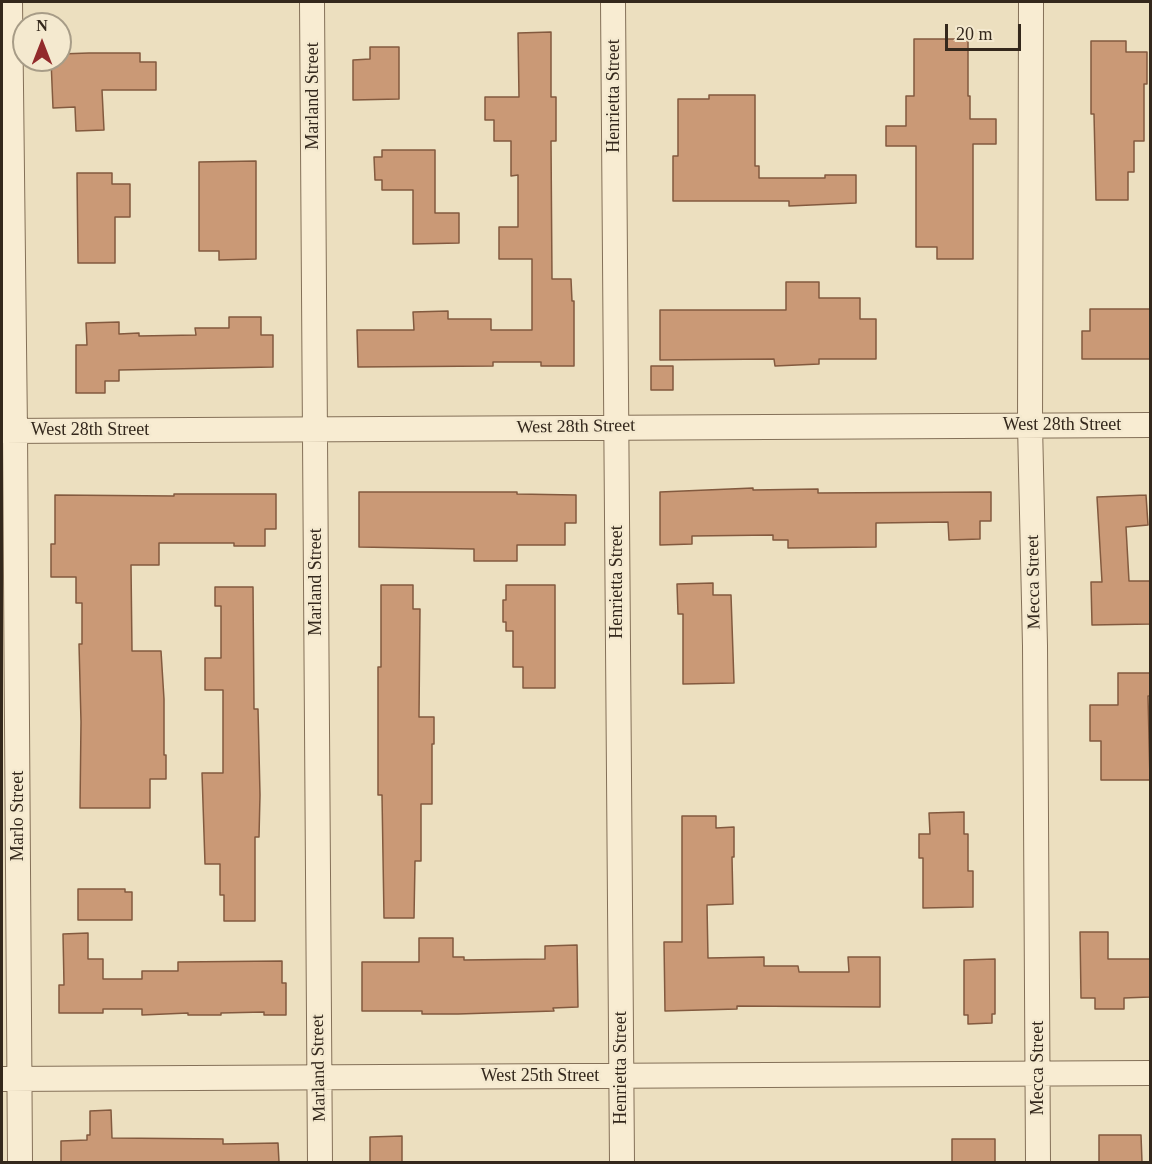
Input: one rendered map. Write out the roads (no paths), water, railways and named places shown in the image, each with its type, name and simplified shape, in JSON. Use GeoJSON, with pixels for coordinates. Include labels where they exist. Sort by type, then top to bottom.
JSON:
{"type":"FeatureCollection","features":[{"type":"Feature","properties":{"kind":"street","name":"Marlo Street"},"geometry":{"type":"LineString","coordinates":[[10,2],[8,431],[10,1079],[20,1162]]}},
{"type":"Feature","properties":{"kind":"street","name":"Marland Street"},"geometry":{"type":"LineString","coordinates":[[312,2],[320,1162]]}},
{"type":"Feature","properties":{"kind":"street","name":"Henrietta Street"},"geometry":{"type":"LineString","coordinates":[[613,2],[622,1162]]}},
{"type":"Feature","properties":{"kind":"street","name":"Mecca Street"},"geometry":{"type":"LineString","coordinates":[[1031,2],[1030,425],[1035,646],[1038,1162]]}},
{"type":"Feature","properties":{"kind":"street","name":"West 28th Street"},"geometry":{"type":"LineString","coordinates":[[8,431],[1150,425]]}},
{"type":"Feature","properties":{"kind":"street","name":"West 25th Street"},"geometry":{"type":"LineString","coordinates":[[10,1079],[1150,1073]]}}]}
